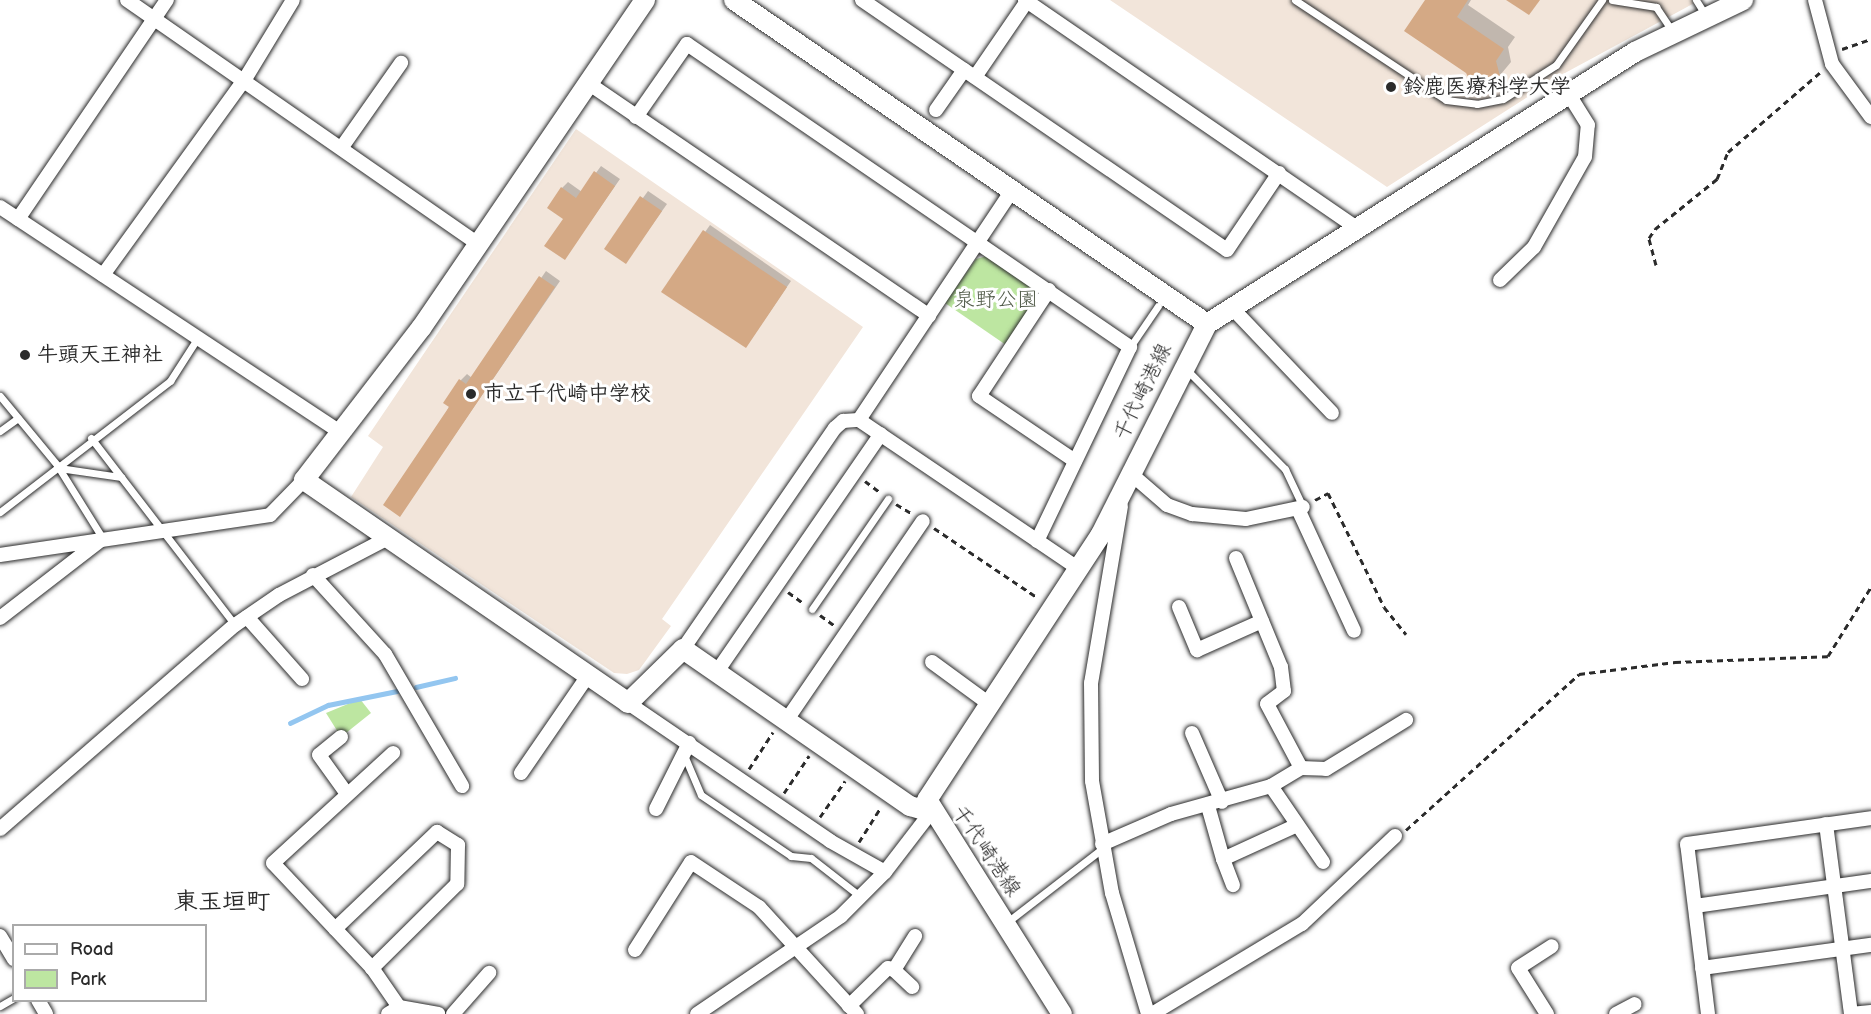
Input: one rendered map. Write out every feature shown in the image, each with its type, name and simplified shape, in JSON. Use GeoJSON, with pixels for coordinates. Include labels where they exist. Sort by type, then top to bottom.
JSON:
{"type":"FeatureCollection","features":[{"type":"Feature","properties":{"kind":"street"},"geometry":{"type":"LineString","coordinates":[[127,0],[246,79],[479,245]]}},
{"type":"Feature","properties":{"kind":"street"},"geometry":{"type":"LineString","coordinates":[[18,219],[167,0]]}},
{"type":"Feature","properties":{"kind":"street"},"geometry":{"type":"LineString","coordinates":[[103,275],[246,79],[293,0]]}},
{"type":"Feature","properties":{"kind":"street"},"geometry":{"type":"LineString","coordinates":[[0,555],[270,515],[304,480],[339,431],[362,409],[479,245],[645,0]]}},
{"type":"Feature","properties":{"kind":"street"},"geometry":{"type":"LineString","coordinates":[[734,0],[1011,192],[1207,324],[1234,310],[1568,93],[1673,32],[1701,8],[1743,0]]}},
{"type":"Feature","properties":{"kind":"street"},"geometry":{"type":"LineString","coordinates":[[862,0],[1227,249],[1279,173]]}},
{"type":"Feature","properties":{"kind":"street"},"geometry":{"type":"LineString","coordinates":[[1815,0],[1832,61],[1871,117]]}},
{"type":"Feature","properties":{"kind":"street"},"geometry":{"type":"LineString","coordinates":[[936,110],[969,74],[1026,1],[1357,228]]}},
{"type":"Feature","properties":{"kind":"street"},"geometry":{"type":"LineString","coordinates":[[636,117],[687,44],[1130,347],[1037,540]]}},
{"type":"Feature","properties":{"kind":"street"},"geometry":{"type":"LineString","coordinates":[[342,147],[401,63]]}},
{"type":"Feature","properties":{"kind":"street"},"geometry":{"type":"LineString","coordinates":[[588,83],[929,316]]}},
{"type":"Feature","properties":{"kind":"street"},"geometry":{"type":"LineString","coordinates":[[1500,280],[1534,247],[1585,157],[1588,125],[1568,93]]}},
{"type":"Feature","properties":{"kind":"street"},"geometry":{"type":"LineString","coordinates":[[859,420],[1011,192]]}},
{"type":"Feature","properties":{"kind":"street"},"geometry":{"type":"LineString","coordinates":[[0,207],[339,431]]}},
{"type":"Feature","properties":{"kind":"street"},"geometry":{"type":"LineString","coordinates":[[1049,290],[979,396],[1075,461]]}},
{"type":"Feature","properties":{"kind":"street"},"geometry":{"type":"LineString","coordinates":[[1234,310],[1332,412]]}},
{"type":"Feature","properties":{"kind":"street","name":"千代崎港線"},"geometry":{"type":"LineString","coordinates":[[1062,1014],[1006,923],[931,812],[927,800],[932,786],[1078,568],[1128,477],[1182,365],[1207,324]]}},
{"type":"Feature","properties":{"kind":"street"},"geometry":{"type":"LineString","coordinates":[[628,703],[683,649],[835,428],[843,421],[859,420],[1078,568]]}},
{"type":"Feature","properties":{"kind":"street"},"geometry":{"type":"LineString","coordinates":[[716,673],[881,434]]}},
{"type":"Feature","properties":{"kind":"street"},"geometry":{"type":"LineString","coordinates":[[1354,631],[1300,508],[1246,519],[1192,514],[1167,505],[1128,477],[1091,683],[1092,781],[1102,846],[1125,947],[1150,1014],[1302,924],[1395,836]]}},
{"type":"Feature","properties":{"kind":"street"},"geometry":{"type":"LineString","coordinates":[[304,480],[589,674],[687,748],[743,778],[851,853],[885,872]]}},
{"type":"Feature","properties":{"kind":"street"},"geometry":{"type":"LineString","coordinates":[[784,720],[923,521]]}},
{"type":"Feature","properties":{"kind":"street"},"geometry":{"type":"LineString","coordinates":[[0,829],[235,625],[313,575],[388,537]]}},
{"type":"Feature","properties":{"kind":"street"},"geometry":{"type":"LineString","coordinates":[[0,618],[103,539]]}},
{"type":"Feature","properties":{"kind":"street"},"geometry":{"type":"LineString","coordinates":[[1236,558],[1262,621],[1284,691],[1267,704],[1301,768]]}},
{"type":"Feature","properties":{"kind":"street"},"geometry":{"type":"LineString","coordinates":[[313,575],[385,654],[462,786]]}},
{"type":"Feature","properties":{"kind":"street"},"geometry":{"type":"LineString","coordinates":[[1179,607],[1197,650],[1262,621]]}},
{"type":"Feature","properties":{"kind":"street"},"geometry":{"type":"LineString","coordinates":[[247,617],[302,679]]}},
{"type":"Feature","properties":{"kind":"street"},"geometry":{"type":"LineString","coordinates":[[683,649],[891,793],[931,812],[885,872],[861,898],[798,946],[697,1014]]}},
{"type":"Feature","properties":{"kind":"street"},"geometry":{"type":"LineString","coordinates":[[932,662],[988,703]]}},
{"type":"Feature","properties":{"kind":"street"},"geometry":{"type":"LineString","coordinates":[[521,773],[589,674]]}},
{"type":"Feature","properties":{"kind":"street"},"geometry":{"type":"LineString","coordinates":[[1102,846],[1215,804],[1272,786],[1301,768],[1326,770],[1406,720]]}},
{"type":"Feature","properties":{"kind":"street"},"geometry":{"type":"LineString","coordinates":[[1192,733],[1215,804],[1223,859],[1233,885]]}},
{"type":"Feature","properties":{"kind":"street"},"geometry":{"type":"LineString","coordinates":[[341,736],[319,755],[347,794]]}},
{"type":"Feature","properties":{"kind":"street"},"geometry":{"type":"LineString","coordinates":[[656,809],[687,748]]}},
{"type":"Feature","properties":{"kind":"street"},"geometry":{"type":"LineString","coordinates":[[393,753],[273,863],[372,968],[394,1010],[438,1014]]}},
{"type":"Feature","properties":{"kind":"street"},"geometry":{"type":"LineString","coordinates":[[1272,786],[1296,826],[1323,862]]}},
{"type":"Feature","properties":{"kind":"street"},"geometry":{"type":"LineString","coordinates":[[1708,1014],[1687,844],[1871,818]]}},
{"type":"Feature","properties":{"kind":"street"},"geometry":{"type":"LineString","coordinates":[[1826,825],[1851,1014],[1871,1011]]}},
{"type":"Feature","properties":{"kind":"street"},"geometry":{"type":"LineString","coordinates":[[1223,859],[1296,826]]}},
{"type":"Feature","properties":{"kind":"street"},"geometry":{"type":"LineString","coordinates":[[335,929],[437,832],[458,844],[457,884],[372,968]]}},
{"type":"Feature","properties":{"kind":"street"},"geometry":{"type":"LineString","coordinates":[[635,950],[691,862],[732,886],[798,946],[853,1010],[888,968],[894,970],[912,987]]}},
{"type":"Feature","properties":{"kind":"street"},"geometry":{"type":"LineString","coordinates":[[1695,906],[1871,881]]}},
{"type":"Feature","properties":{"kind":"street"},"geometry":{"type":"LineString","coordinates":[[0,936],[12,956]]}},
{"type":"Feature","properties":{"kind":"street"},"geometry":{"type":"LineString","coordinates":[[894,970],[915,936]]}},
{"type":"Feature","properties":{"kind":"street"},"geometry":{"type":"LineString","coordinates":[[1702,968],[1871,945]]}},
{"type":"Feature","properties":{"kind":"street"},"geometry":{"type":"LineString","coordinates":[[1547,1014],[1518,968],[1552,946]]}},
{"type":"Feature","properties":{"kind":"street"},"geometry":{"type":"LineString","coordinates":[[453,1014],[489,973]]}},
{"type":"Feature","properties":{"kind":"street"},"geometry":{"type":"LineString","coordinates":[[1616,1014],[1635,1004]]}},
{"type":"Feature","properties":{"kind":"lane"},"geometry":{"type":"LineString","coordinates":[[1295,0],[1446,100],[1477,104],[1503,99],[1556,65],[1602,0]]}},
{"type":"Feature","properties":{"kind":"lane"},"geometry":{"type":"LineString","coordinates":[[1612,0],[1656,8],[1673,32]]}},
{"type":"Feature","properties":{"kind":"lane"},"geometry":{"type":"LineString","coordinates":[[1130,347],[1158,306]]}},
{"type":"Feature","properties":{"kind":"lane"},"geometry":{"type":"LineString","coordinates":[[0,512],[91,438],[170,381],[197,339]]}},
{"type":"Feature","properties":{"kind":"lane"},"geometry":{"type":"LineString","coordinates":[[1182,365],[1285,469],[1300,508]]}},
{"type":"Feature","properties":{"kind":"lane"},"geometry":{"type":"LineString","coordinates":[[0,396],[58,466],[103,539]]}},
{"type":"Feature","properties":{"kind":"lane"},"geometry":{"type":"LineString","coordinates":[[0,431],[18,418]]}},
{"type":"Feature","properties":{"kind":"lane"},"geometry":{"type":"LineString","coordinates":[[91,438],[235,625]]}},
{"type":"Feature","properties":{"kind":"lane"},"geometry":{"type":"LineString","coordinates":[[58,466],[121,477]]}},
{"type":"Feature","properties":{"kind":"lane"},"geometry":{"type":"LineString","coordinates":[[812,609],[888,499]]}},
{"type":"Feature","properties":{"kind":"lane"},"geometry":{"type":"LineString","coordinates":[[687,748],[701,795],[791,856],[811,858],[861,898]]}},
{"type":"Feature","properties":{"kind":"lane"},"geometry":{"type":"LineString","coordinates":[[1006,923],[1102,846]]}},
{"type":"Feature","properties":{"kind":"path"},"geometry":{"type":"LineString","coordinates":[[1656,265],[1649,238],[1655,229],[1717,179],[1728,152],[1832,61],[1871,39]]}},
{"type":"Feature","properties":{"kind":"path"},"geometry":{"type":"LineString","coordinates":[[855,473],[888,499],[1052,608]]}},
{"type":"Feature","properties":{"kind":"path"},"geometry":{"type":"LineString","coordinates":[[1300,508],[1329,493],[1384,607],[1406,634]]}},
{"type":"Feature","properties":{"kind":"path"},"geometry":{"type":"LineString","coordinates":[[1395,836],[1579,674],[1675,662],[1828,656],[1871,586]]}},
{"type":"Feature","properties":{"kind":"path"},"geometry":{"type":"LineString","coordinates":[[743,778],[784,720]]}},
{"type":"Feature","properties":{"kind":"path"},"geometry":{"type":"LineString","coordinates":[[778,802],[818,743]]}},
{"type":"Feature","properties":{"kind":"path"},"geometry":{"type":"LineString","coordinates":[[814,826],[854,768]]}},
{"type":"Feature","properties":{"kind":"path"},"geometry":{"type":"LineString","coordinates":[[851,853],[891,793]]}},
{"type":"Feature","properties":{"kind":"shaded area","name":"鈴鹿医療科学大学"},"geometry":{"type":"Polygon","coordinates":[[[1110,0],[1700,0],[1565,73],[1387,187],[1110,0]]]}},
{"type":"Feature","properties":{"kind":"shaded area"},"geometry":{"type":"Polygon","coordinates":[[[576,129],[863,327],[662,619],[671,626],[639,670],[627,674],[614,673],[351,497],[383,447],[368,436],[576,129]]]}},
{"type":"Feature","properties":{"kind":"green space","name":"泉野公園"},"geometry":{"type":"Polygon","coordinates":[[[987,256],[1035,288],[1037,297],[1006,345],[945,303],[976,259],[987,256]]]}},
{"type":"Feature","properties":{"kind":"green space"},"geometry":{"type":"Polygon","coordinates":[[[360,699],[371,713],[341,737],[326,713],[360,699]]]}},
{"type":"Feature","properties":{"kind":"building","name":"鈴鹿医療科学大学"},"geometry":{"type":"Polygon","coordinates":[[[1425,0],[1468,0],[1457,17],[1504,49],[1496,61],[1500,76],[1492,88],[1473,87],[1466,73],[1404,31],[1425,0]]]}},
{"type":"Feature","properties":{"kind":"building"},"geometry":{"type":"Polygon","coordinates":[[[1506,0],[1540,0],[1529,15],[1506,0]]]}},
{"type":"Feature","properties":{"kind":"building"},"geometry":{"type":"Polygon","coordinates":[[[594,171],[615,186],[565,260],[544,246],[563,219],[547,208],[561,187],[576,198],[594,171]]]}},
{"type":"Feature","properties":{"kind":"building"},"geometry":{"type":"Polygon","coordinates":[[[640,196],[662,211],[626,264],[604,249],[640,196]]]}},
{"type":"Feature","properties":{"kind":"building"},"geometry":{"type":"Polygon","coordinates":[[[703,230],[787,287],[746,348],[661,292],[703,230]]]}},
{"type":"Feature","properties":{"kind":"building","name":"市立千代崎中学校"},"geometry":{"type":"Polygon","coordinates":[[[539,276],[555,287],[400,517],[383,505],[449,407],[443,403],[459,379],[466,384],[539,276]]]}},
{"type":"Feature","properties":{"kind":"waterway"},"geometry":{"type":"LineString","coordinates":[[416,687],[455,678]]}},
{"type":"Feature","properties":{"kind":"waterway"},"geometry":{"type":"LineString","coordinates":[[290,723],[328,705],[397,691]]}},
{"type":"Feature","properties":{"kind":"place","name":"鈴鹿医療科学大学"},"geometry":{"type":"Point","coordinates":[1391,87]}},
{"type":"Feature","properties":{"kind":"place","name":"牛頭天王神社"},"geometry":{"type":"Point","coordinates":[25,355]}},
{"type":"Feature","properties":{"kind":"place","name":"市立千代崎中学校"},"geometry":{"type":"Point","coordinates":[471,394]}},
{"type":"Feature","properties":{"kind":"district","name":"東玉垣町"},"geometry":{"type":"Point","coordinates":[222,902]}}]}
